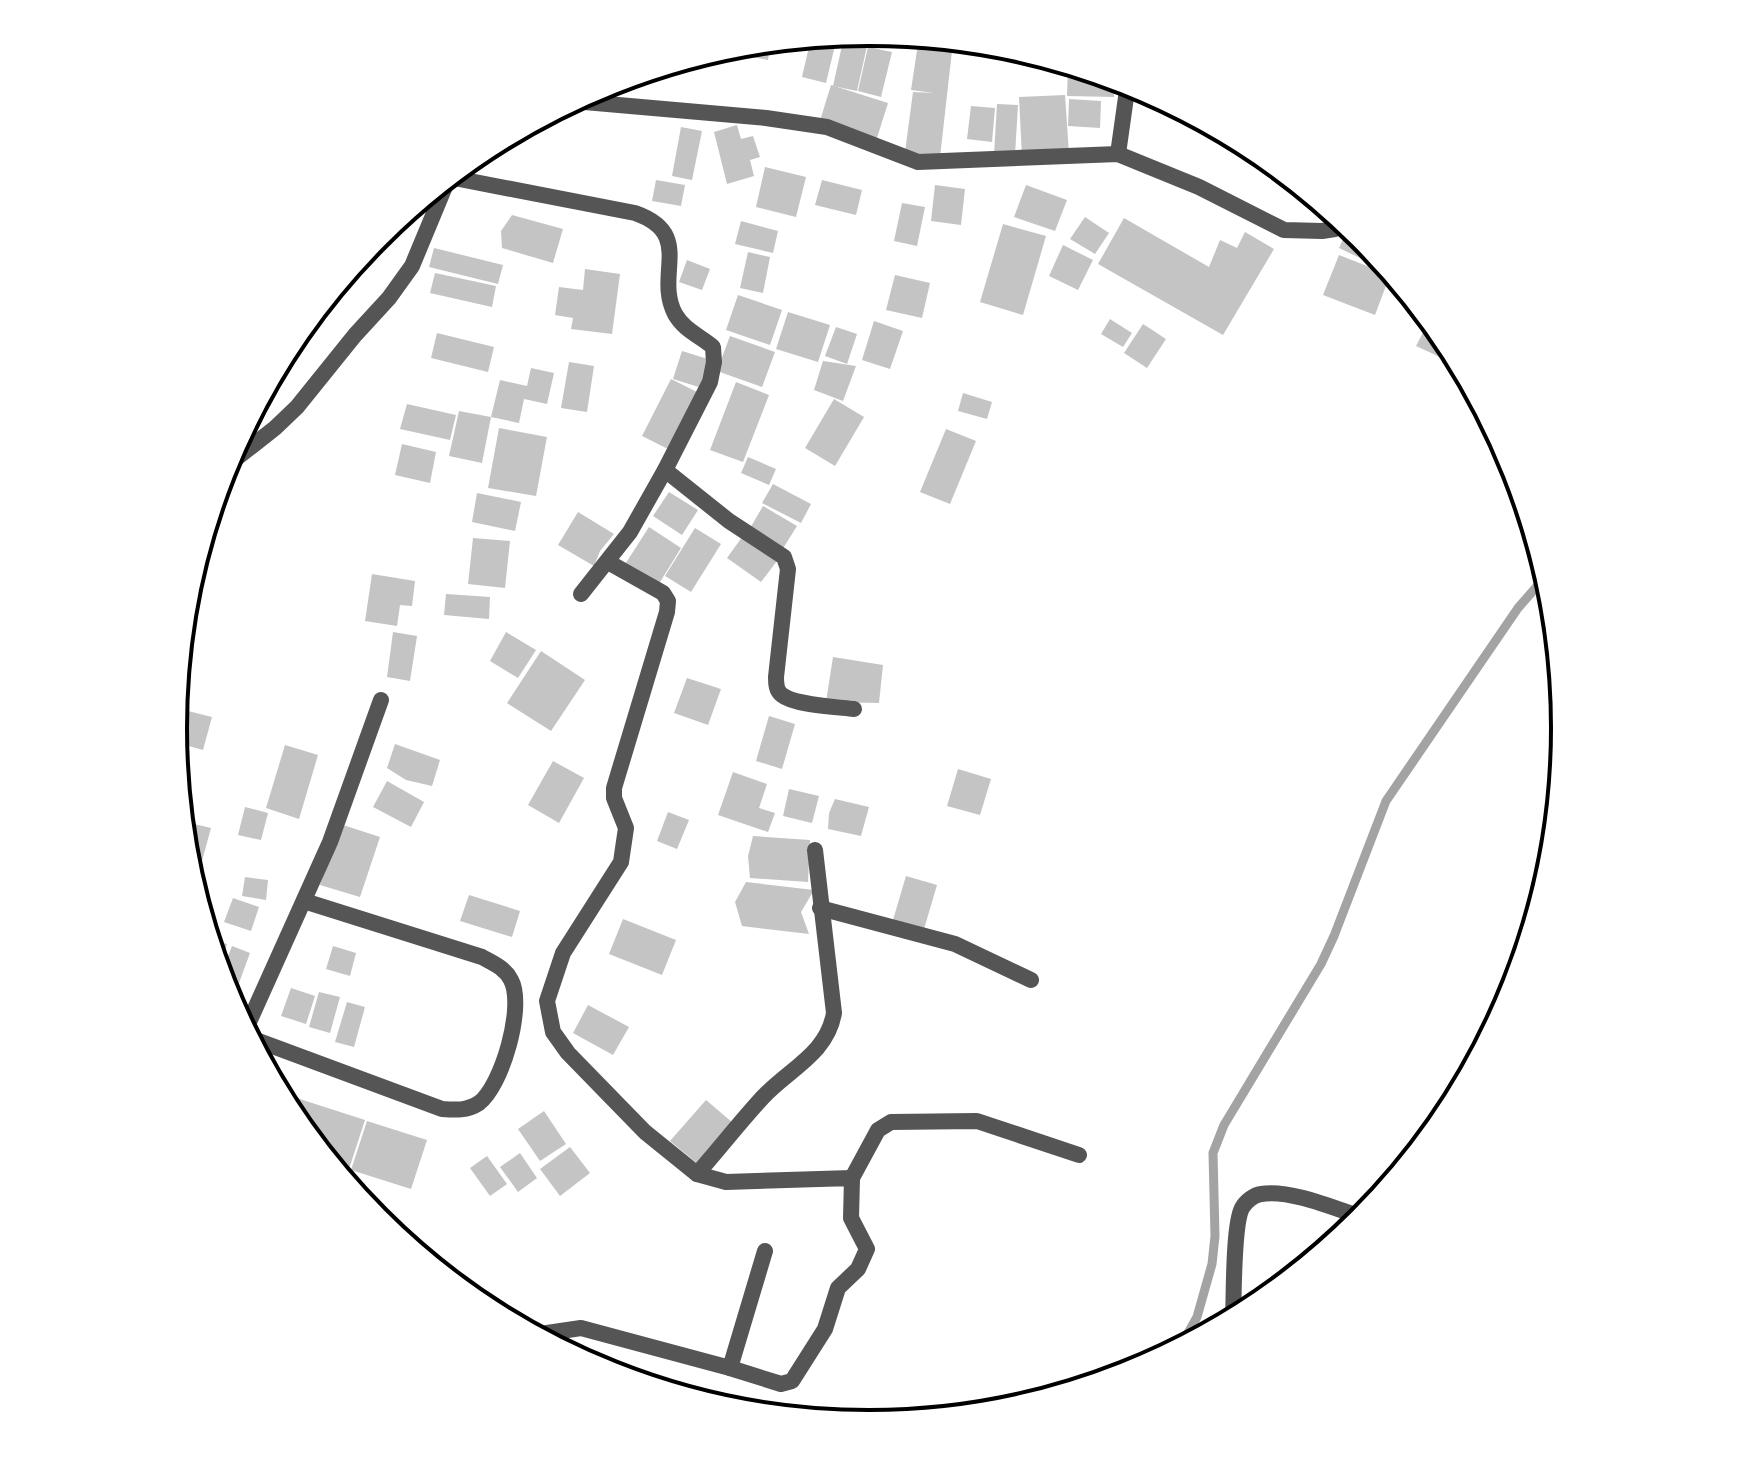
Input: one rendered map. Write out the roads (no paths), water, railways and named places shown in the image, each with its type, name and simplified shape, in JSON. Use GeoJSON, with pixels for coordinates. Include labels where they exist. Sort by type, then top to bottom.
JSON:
{"type":"FeatureCollection","features":[{"type":"Feature","properties":{"kind":"street"},"geometry":{"type":"LineString","coordinates":[[1118,154],[1126,96]]}},
{"type":"Feature","properties":{"kind":"street"},"geometry":{"type":"LineString","coordinates":[[597,103],[766,118],[827,127],[918,162],[1118,154],[1199,187],[1284,230],[1335,229]]}},
{"type":"Feature","properties":{"kind":"street"},"geometry":{"type":"LineString","coordinates":[[464,180],[635,213],[654,220],[665,231],[670,251],[670,292],[674,312],[684,327],[713,347],[710,382],[665,470],[630,532],[581,594]]}},
{"type":"Feature","properties":{"kind":"street"},"geometry":{"type":"LineString","coordinates":[[246,450],[297,407],[389,298],[412,266],[440,198]]}},
{"type":"Feature","properties":{"kind":"street"},"geometry":{"type":"LineString","coordinates":[[665,470],[729,521],[784,557],[788,569],[776,677],[782,696],[801,702],[854,709]]}},
{"type":"Feature","properties":{"kind":"street"},"geometry":{"type":"LineString","coordinates":[[608,562],[663,593],[668,601],[667,612],[614,788],[614,798],[626,828],[621,862],[563,953],[550,990],[547,1010],[553,1032],[568,1053],[645,1132],[697,1174],[726,1182],[852,1178]]}},
{"type":"Feature","properties":{"kind":"street"},"geometry":{"type":"LineString","coordinates":[[251,1017],[330,842],[381,700]]}},
{"type":"Feature","properties":{"kind":"street"},"geometry":{"type":"LineString","coordinates":[[697,1174],[765,1095],[811,1056],[832,1025],[834,1013],[815,850]]}},
{"type":"Feature","properties":{"kind":"street"},"geometry":{"type":"LineString","coordinates":[[264,1043],[442,1109],[462,1110],[480,1103],[505,1058],[515,1020],[515,997],[512,981],[500,966],[482,957],[304,901]]}},
{"type":"Feature","properties":{"kind":"street"},"geometry":{"type":"LineString","coordinates":[[820,908],[955,944],[1031,980]]}},
{"type":"Feature","properties":{"kind":"street"},"geometry":{"type":"LineString","coordinates":[[552,1332],[581,1328],[781,1384],[792,1381],[825,1329],[838,1288],[858,1269],[866,1256],[864,1239],[851,1218],[852,1178],[878,1130],[891,1122],[977,1121],[1079,1155]]}},
{"type":"Feature","properties":{"kind":"street"},"geometry":{"type":"LineString","coordinates":[[1234,1305],[1241,1209],[1249,1199],[1258,1194],[1291,1195],[1349,1213]]}},
{"type":"Feature","properties":{"kind":"street"},"geometry":{"type":"LineString","coordinates":[[730,1368],[765,1251]]}},
{"type":"Feature","properties":{"kind":"waterway"},"geometry":{"type":"LineString","coordinates":[[1189,1332],[1197,1317],[1212,1264],[1215,1236],[1213,1153],[1224,1125],[1321,964],[1386,801],[1518,608],[1537,586]]}}]}
